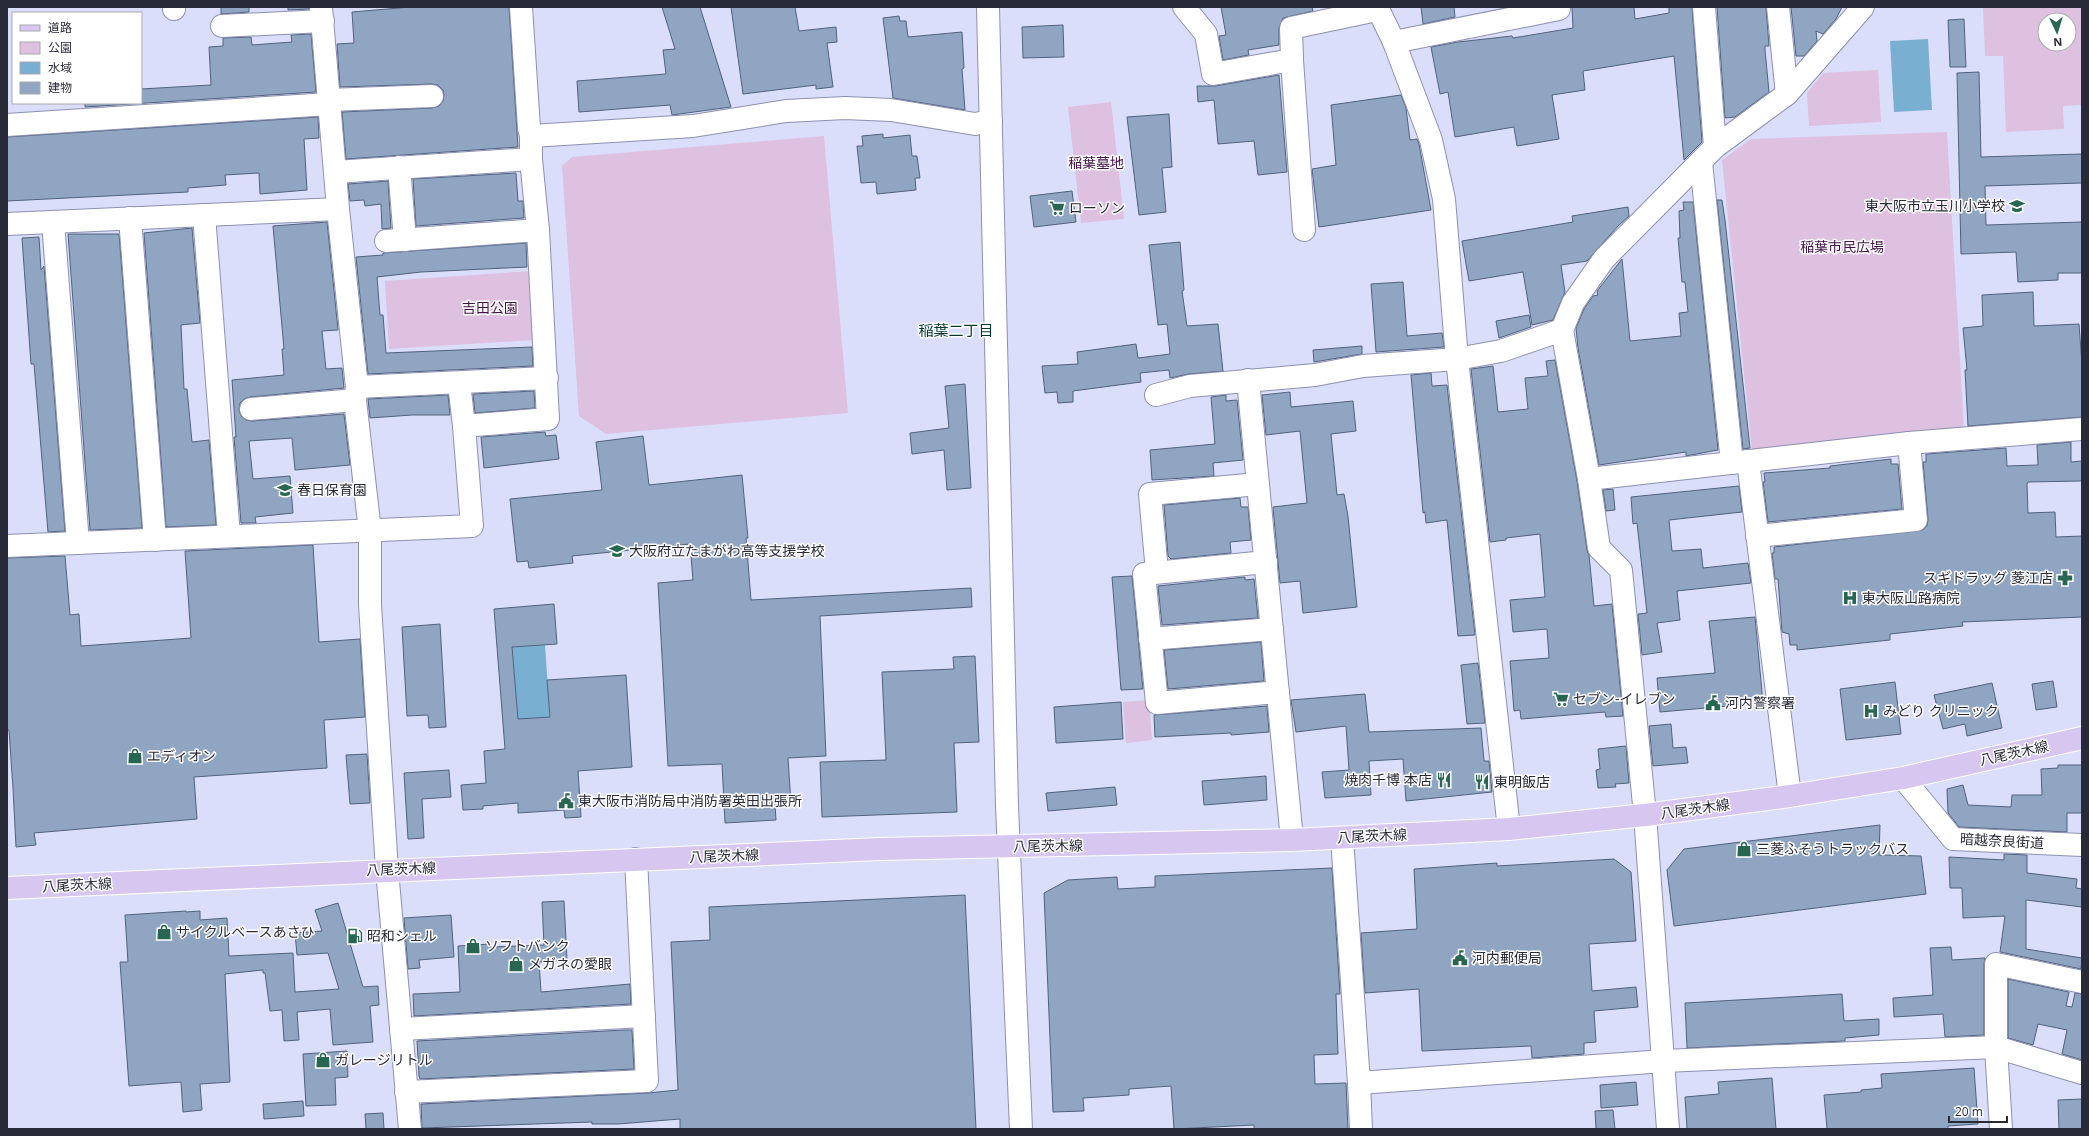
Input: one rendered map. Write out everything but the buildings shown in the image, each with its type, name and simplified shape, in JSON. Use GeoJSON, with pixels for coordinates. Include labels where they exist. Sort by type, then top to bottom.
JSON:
{"type":"FeatureCollection","features":[{"type":"Feature","properties":{"kind":"main road","name":"八尾茨木線"},"geometry":{"type":"LineString","coordinates":[[7,888],[879,849],[1292,840],[1508,829],[1646,815],[1790,796],[1903,778],[2082,738]]}},
{"type":"Feature","properties":{"kind":"street"},"geometry":{"type":"LineString","coordinates":[[464,426],[548,419],[538,230],[531,158],[531,136],[529,128],[521,7]]}},
{"type":"Feature","properties":{"kind":"street"},"geometry":{"type":"LineString","coordinates":[[988,7],[992,121],[1008,846],[1021,1129]]}},
{"type":"Feature","properties":{"kind":"street"},"geometry":{"type":"LineString","coordinates":[[1184,7],[1206,34],[1213,74],[1292,60]]}},
{"type":"Feature","properties":{"kind":"street"},"geometry":{"type":"LineString","coordinates":[[1394,42],[1559,9],[1559,7]]}},
{"type":"Feature","properties":{"kind":"street"},"geometry":{"type":"LineString","coordinates":[[1704,7],[1708,154],[1740,462],[1757,536],[1790,796]]}},
{"type":"Feature","properties":{"kind":"street"},"geometry":{"type":"LineString","coordinates":[[1778,7],[1787,94]]}},
{"type":"Feature","properties":{"kind":"street"},"geometry":{"type":"LineString","coordinates":[[1668,1129],[1646,815],[1621,570],[1598,548],[1589,479],[1562,330],[1573,303],[1604,259],[1708,154],[1787,94],[1863,7]]}},
{"type":"Feature","properties":{"kind":"street"},"geometry":{"type":"LineString","coordinates":[[1304,230],[1291,28],[1377,9],[1394,42],[1431,140],[1444,198],[1457,359],[1508,829]]}},
{"type":"Feature","properties":{"kind":"street"},"geometry":{"type":"LineString","coordinates":[[222,26],[322,14],[338,209],[370,531],[370,605],[388,870],[410,1129]]}},
{"type":"Feature","properties":{"kind":"street"},"geometry":{"type":"LineString","coordinates":[[7,125],[432,96]]}},
{"type":"Feature","properties":{"kind":"street"},"geometry":{"type":"LineString","coordinates":[[531,136],[692,126],[786,111],[845,108],[891,110],[975,124],[992,121]]}},
{"type":"Feature","properties":{"kind":"street"},"geometry":{"type":"LineString","coordinates":[[335,172],[531,158]]}},
{"type":"Feature","properties":{"kind":"street"},"geometry":{"type":"LineString","coordinates":[[398,168],[395,240],[538,230]]}},
{"type":"Feature","properties":{"kind":"street"},"geometry":{"type":"LineString","coordinates":[[7,224],[338,209]]}},
{"type":"Feature","properties":{"kind":"street"},"geometry":{"type":"LineString","coordinates":[[204,215],[229,536]]}},
{"type":"Feature","properties":{"kind":"street"},"geometry":{"type":"LineString","coordinates":[[130,218],[155,540]]}},
{"type":"Feature","properties":{"kind":"street"},"geometry":{"type":"LineString","coordinates":[[53,222],[78,543]]}},
{"type":"Feature","properties":{"kind":"street"},"geometry":{"type":"LineString","coordinates":[[1156,395],[1190,386],[1315,375],[1363,366],[1457,359],[1501,351],[1562,330]]}},
{"type":"Feature","properties":{"kind":"street"},"geometry":{"type":"LineString","coordinates":[[251,408],[356,394],[459,383],[547,378]]}},
{"type":"Feature","properties":{"kind":"street"},"geometry":{"type":"LineString","coordinates":[[1248,380],[1292,840]]}},
{"type":"Feature","properties":{"kind":"street"},"geometry":{"type":"LineString","coordinates":[[7,546],[472,526],[459,383]]}},
{"type":"Feature","properties":{"kind":"street"},"geometry":{"type":"LineString","coordinates":[[1589,479],[1909,444],[2082,429]]}},
{"type":"Feature","properties":{"kind":"street"},"geometry":{"type":"LineString","coordinates":[[1757,536],[1916,520],[1909,444]]}},
{"type":"Feature","properties":{"kind":"street"},"geometry":{"type":"LineString","coordinates":[[1157,572],[1150,494],[1258,484]]}},
{"type":"Feature","properties":{"kind":"street"},"geometry":{"type":"LineString","coordinates":[[1266,562],[1144,574],[1157,703],[1278,692]]}},
{"type":"Feature","properties":{"kind":"street"},"geometry":{"type":"LineString","coordinates":[[1150,639],[1272,629]]}},
{"type":"Feature","properties":{"kind":"street","name":"暗越奈良街道"},"geometry":{"type":"LineString","coordinates":[[1903,778],[1953,839],[2082,845]]}},
{"type":"Feature","properties":{"kind":"street"},"geometry":{"type":"LineString","coordinates":[[1342,838],[1361,1129]]}},
{"type":"Feature","properties":{"kind":"street"},"geometry":{"type":"LineString","coordinates":[[406,1092],[647,1081],[636,859]]}},
{"type":"Feature","properties":{"kind":"street"},"geometry":{"type":"LineString","coordinates":[[2001,1129],[1996,1047],[1996,964],[2082,982]]}},
{"type":"Feature","properties":{"kind":"street"},"geometry":{"type":"LineString","coordinates":[[401,1029],[644,1016]]}},
{"type":"Feature","properties":{"kind":"street"},"geometry":{"type":"LineString","coordinates":[[1359,1083],[1664,1061],[1996,1047],[2082,1073]]}},
{"type":"Feature","properties":{"kind":"green space"},"geometry":{"type":"Polygon","coordinates":[[[1983,7],[2082,7],[2082,105],[2063,106],[2064,129],[2006,132],[2003,56],[1985,56],[1983,7]]]}},
{"type":"Feature","properties":{"kind":"green space"},"geometry":{"type":"Polygon","coordinates":[[[1878,70],[1881,122],[1809,126],[1807,93],[1823,73],[1878,70]]]}},
{"type":"Feature","properties":{"kind":"green space","name":"稲葉墓地"},"geometry":{"type":"Polygon","coordinates":[[[1111,102],[1124,219],[1081,223],[1068,107],[1111,102]]]}},
{"type":"Feature","properties":{"kind":"green space","name":"稲葉市民広場"},"geometry":{"type":"Polygon","coordinates":[[[1947,132],[1964,431],[1752,451],[1722,160],[1751,139],[1947,132]]]}},
{"type":"Feature","properties":{"kind":"green space"},"geometry":{"type":"Polygon","coordinates":[[[824,136],[848,413],[606,434],[579,416],[562,166],[572,157],[824,136]]]}},
{"type":"Feature","properties":{"kind":"green space","name":"吉田公園"},"geometry":{"type":"Polygon","coordinates":[[[531,271],[535,340],[389,349],[385,281],[531,271]]]}},
{"type":"Feature","properties":{"kind":"green space"},"geometry":{"type":"Polygon","coordinates":[[[1149,700],[1152,740],[1126,743],[1123,702],[1149,700]]]}},
{"type":"Feature","properties":{"kind":"water"},"geometry":{"type":"Polygon","coordinates":[[[1928,39],[1932,110],[1894,112],[1890,41],[1928,39]]]}},
{"type":"Feature","properties":{"kind":"water"},"geometry":{"type":"Polygon","coordinates":[[[545,645],[550,717],[518,719],[512,647],[545,645]]]}},
{"type":"Feature","properties":{"kind":"place","name":"東大阪市立玉川小学校"},"geometry":{"type":"Point","coordinates":[2017,206]}},
{"type":"Feature","properties":{"kind":"place","name":"ローソン"},"geometry":{"type":"Point","coordinates":[1057,208]}},
{"type":"Feature","properties":{"kind":"place","name":"春日保育園"},"geometry":{"type":"Point","coordinates":[285,490]}},
{"type":"Feature","properties":{"kind":"place","name":"大阪府立たまがわ高等支援学校"},"geometry":{"type":"Point","coordinates":[617,551]}},
{"type":"Feature","properties":{"kind":"place","name":"スギドラッグ 菱江店"},"geometry":{"type":"Point","coordinates":[2065,578]}},
{"type":"Feature","properties":{"kind":"place","name":"東大阪山路病院"},"geometry":{"type":"Point","coordinates":[1850,598]}},
{"type":"Feature","properties":{"kind":"place","name":"セブン-イレブン"},"geometry":{"type":"Point","coordinates":[1561,699]}},
{"type":"Feature","properties":{"kind":"place","name":"河内警察署"},"geometry":{"type":"Point","coordinates":[1713,703]}},
{"type":"Feature","properties":{"kind":"place","name":"みどり クリニック"},"geometry":{"type":"Point","coordinates":[1871,711]}},
{"type":"Feature","properties":{"kind":"place","name":"エディオン"},"geometry":{"type":"Point","coordinates":[135,756]}},
{"type":"Feature","properties":{"kind":"place","name":"焼肉千博 本店"},"geometry":{"type":"Point","coordinates":[1444,780]}},
{"type":"Feature","properties":{"kind":"place","name":"東明飯店"},"geometry":{"type":"Point","coordinates":[1482,782]}},
{"type":"Feature","properties":{"kind":"place","name":"東大阪市消防局中消防署英田出張所"},"geometry":{"type":"Point","coordinates":[566,801]}},
{"type":"Feature","properties":{"kind":"place","name":"三菱ふそうトラックバス"},"geometry":{"type":"Point","coordinates":[1744,849]}},
{"type":"Feature","properties":{"kind":"place","name":"サイクルベースあさひ"},"geometry":{"type":"Point","coordinates":[164,932]}},
{"type":"Feature","properties":{"kind":"place","name":"昭和シェル"},"geometry":{"type":"Point","coordinates":[355,936]}},
{"type":"Feature","properties":{"kind":"place","name":"ソフトバンク"},"geometry":{"type":"Point","coordinates":[473,946]}},
{"type":"Feature","properties":{"kind":"place","name":"河内郵便局"},"geometry":{"type":"Point","coordinates":[1460,958]}},
{"type":"Feature","properties":{"kind":"place","name":"メガネの愛眼"},"geometry":{"type":"Point","coordinates":[516,964]}},
{"type":"Feature","properties":{"kind":"place","name":"ガレージリトル"},"geometry":{"type":"Point","coordinates":[323,1060]}},
{"type":"Feature","properties":{"kind":"district","name":"稲葉二丁目"},"geometry":{"type":"Point","coordinates":[956,331]}}]}
